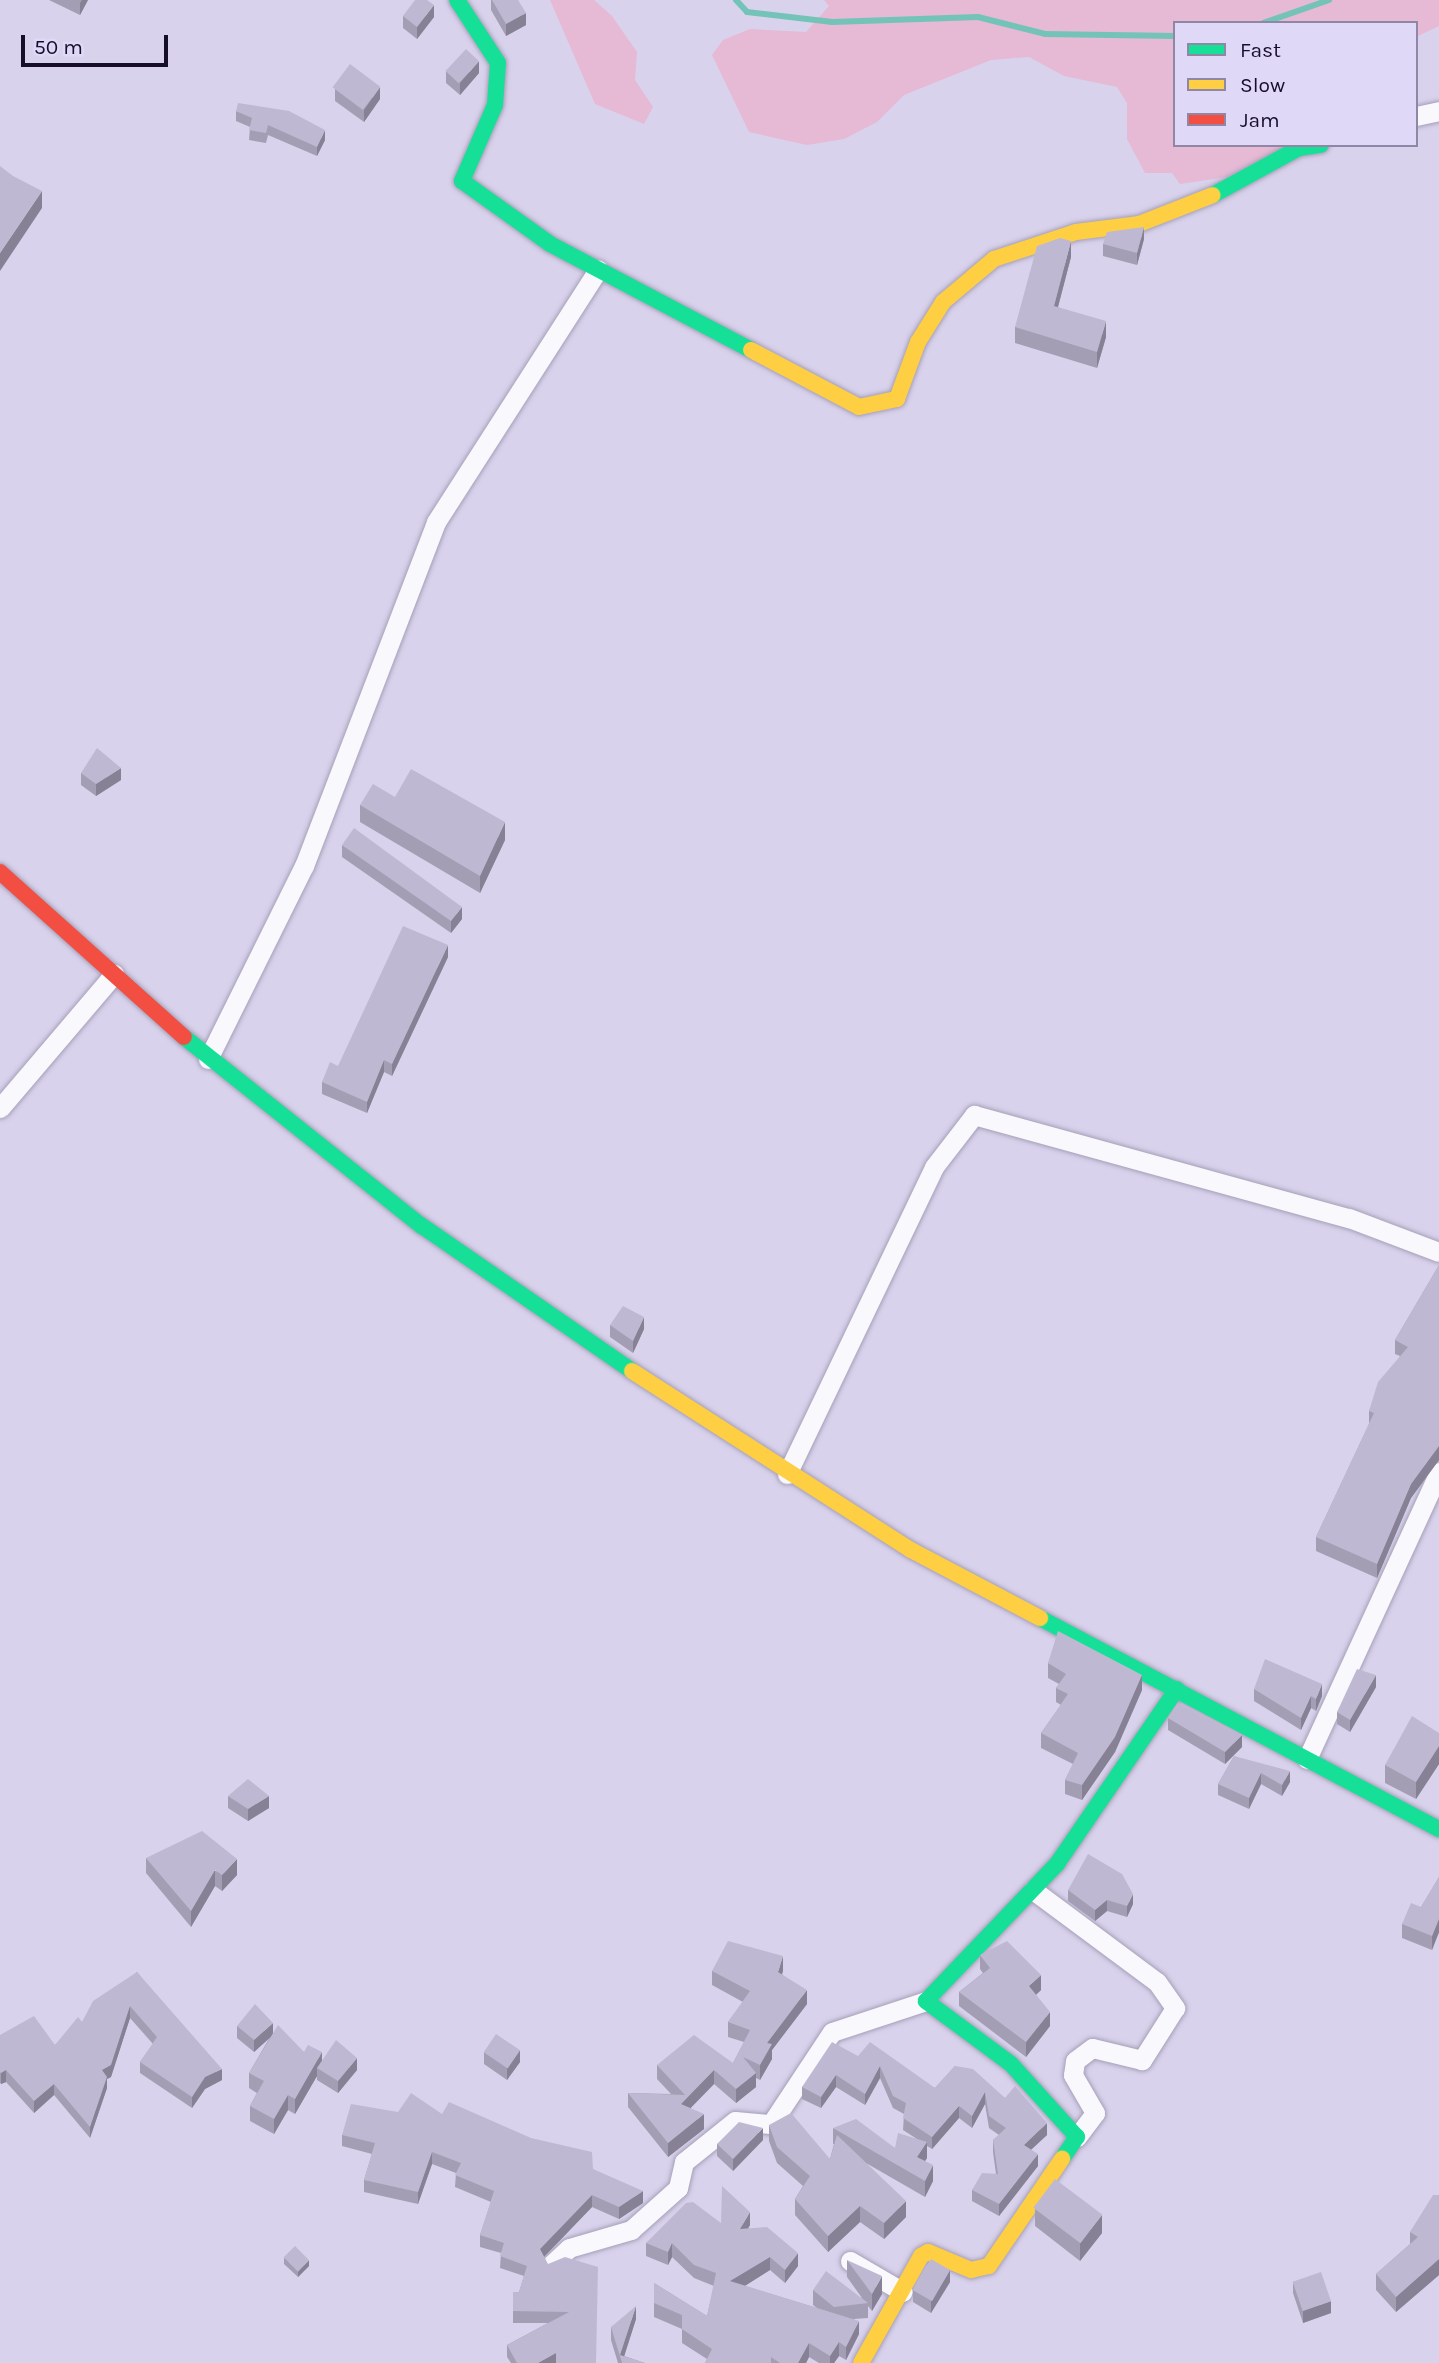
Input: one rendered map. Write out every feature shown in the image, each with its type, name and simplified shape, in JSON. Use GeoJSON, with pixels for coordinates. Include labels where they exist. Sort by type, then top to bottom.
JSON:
{"type":"FeatureCollection","features":[{"type":"Feature","properties":{"kind":"street"},"geometry":{"type":"LineString","coordinates":[[457,0],[498,63],[495,105],[462,181],[550,244],[859,407],[876,407],[897,399],[918,342],[943,302],[994,259],[1063,235],[1139,224],[1199,203],[1288,153],[1313,147]]}},
{"type":"Feature","properties":{"kind":"street"},"geometry":{"type":"LineString","coordinates":[[1418,116],[1439,111]]}},
{"type":"Feature","properties":{"kind":"street"},"geometry":{"type":"LineString","coordinates":[[208,1059],[304,866],[436,522],[598,270]]}},
{"type":"Feature","properties":{"kind":"street"},"geometry":{"type":"LineString","coordinates":[[0,872],[208,1059],[422,1226],[787,1474],[912,1550],[1439,1829]]}},
{"type":"Feature","properties":{"kind":"street"},"geometry":{"type":"LineString","coordinates":[[0,1108],[114,974]]}},
{"type":"Feature","properties":{"kind":"street"},"geometry":{"type":"LineString","coordinates":[[787,1474],[934,1167],[974,1115],[1349,1218],[1439,1251]]}},
{"type":"Feature","properties":{"kind":"street"},"geometry":{"type":"LineString","coordinates":[[1307,1759],[1439,1472]]}},
{"type":"Feature","properties":{"kind":"street"},"geometry":{"type":"LineString","coordinates":[[552,2264],[569,2248],[631,2230],[678,2188],[684,2162],[731,2123],[743,2118],[771,2124],[832,2032],[926,2001],[1057,1864],[1177,1689]]}},
{"type":"Feature","properties":{"kind":"street"},"geometry":{"type":"LineString","coordinates":[[861,2363],[925,2253],[971,2270],[993,2263],[1095,2113],[1073,2075],[1075,2061],[1092,2048],[1142,2060],[1175,2008],[1157,1982],[1033,1889]]}},
{"type":"Feature","properties":{"kind":"street"},"geometry":{"type":"LineString","coordinates":[[926,2001],[1011,2064],[1077,2137]]}},
{"type":"Feature","properties":{"kind":"street"},"geometry":{"type":"LineString","coordinates":[[850,2261],[903,2292]]}},
{"type":"Feature","properties":{"kind":"shaded area"},"geometry":{"type":"Polygon","coordinates":[[[550,0],[594,0],[612,16],[637,52],[635,80],[653,107],[644,124],[595,104],[550,0]]]}},
{"type":"Feature","properties":{"kind":"shaded area"},"geometry":{"type":"Polygon","coordinates":[[[824,0],[1439,0],[1439,26],[1418,36],[1418,21],[1173,21],[1173,147],[1284,147],[1227,177],[1180,184],[1172,173],[1145,173],[1127,139],[1127,103],[1117,87],[1064,76],[1029,57],[991,60],[904,95],[877,122],[844,139],[807,145],[749,132],[712,55],[723,40],[750,29],[806,32],[829,6],[824,0]]]}},
{"type":"Feature","properties":{"kind":"building"},"geometry":{"type":"Polygon","coordinates":[[[415,0],[427,0],[434,5],[417,27],[403,16],[415,0]]]}},
{"type":"Feature","properties":{"kind":"building"},"geometry":{"type":"Polygon","coordinates":[[[492,0],[518,0],[526,13],[506,24],[492,0]]]}},
{"type":"Feature","properties":{"kind":"building"},"geometry":{"type":"Polygon","coordinates":[[[466,49],[479,61],[459,83],[446,71],[466,49]]]}},
{"type":"Feature","properties":{"kind":"building"},"geometry":{"type":"Polygon","coordinates":[[[350,64],[380,87],[363,110],[333,87],[350,64]]]}},
{"type":"Feature","properties":{"kind":"building"},"geometry":{"type":"Polygon","coordinates":[[[238,103],[289,111],[325,130],[317,147],[268,125],[266,133],[249,130],[252,118],[236,111],[238,103]]]}},
{"type":"Feature","properties":{"kind":"building"},"geometry":{"type":"Polygon","coordinates":[[[0,166],[42,191],[0,253],[0,166]]]}},
{"type":"Feature","properties":{"kind":"building"},"geometry":{"type":"Polygon","coordinates":[[[1144,227],[1137,253],[1103,244],[1107,232],[1144,227]]]}},
{"type":"Feature","properties":{"kind":"building"},"geometry":{"type":"Polygon","coordinates":[[[1060,238],[1071,241],[1054,306],[1106,321],[1097,352],[1015,327],[1037,246],[1060,238]]]}},
{"type":"Feature","properties":{"kind":"building"},"geometry":{"type":"Polygon","coordinates":[[[97,748],[121,768],[96,784],[81,773],[97,748]]]}},
{"type":"Feature","properties":{"kind":"building"},"geometry":{"type":"Polygon","coordinates":[[[411,769],[505,822],[480,876],[360,805],[373,784],[395,797],[411,769]]]}},
{"type":"Feature","properties":{"kind":"building"},"geometry":{"type":"Polygon","coordinates":[[[354,828],[462,907],[451,921],[342,845],[354,828]]]}},
{"type":"Feature","properties":{"kind":"building"},"geometry":{"type":"Polygon","coordinates":[[[403,926],[448,945],[392,1064],[384,1060],[367,1102],[322,1082],[330,1062],[338,1066],[403,926]]]}},
{"type":"Feature","properties":{"kind":"building"},"geometry":{"type":"Polygon","coordinates":[[[1439,1265],[1439,1446],[1411,1484],[1377,1564],[1316,1537],[1374,1413],[1369,1411],[1378,1382],[1408,1347],[1395,1340],[1439,1265]]]}},
{"type":"Feature","properties":{"kind":"building"},"geometry":{"type":"Polygon","coordinates":[[[623,1306],[644,1317],[633,1341],[610,1325],[623,1306]]]}},
{"type":"Feature","properties":{"kind":"building"},"geometry":{"type":"Polygon","coordinates":[[[1058,1631],[1142,1675],[1115,1737],[1082,1785],[1065,1780],[1078,1753],[1041,1733],[1068,1694],[1056,1688],[1066,1674],[1048,1663],[1058,1631]]]}},
{"type":"Feature","properties":{"kind":"building"},"geometry":{"type":"Polygon","coordinates":[[[1265,1659],[1322,1684],[1316,1699],[1311,1696],[1301,1718],[1254,1689],[1265,1659]]]}},
{"type":"Feature","properties":{"kind":"building"},"geometry":{"type":"Polygon","coordinates":[[[1357,1669],[1376,1675],[1350,1720],[1337,1712],[1357,1669]]]}},
{"type":"Feature","properties":{"kind":"building"},"geometry":{"type":"Polygon","coordinates":[[[1178,1703],[1242,1735],[1225,1752],[1168,1718],[1178,1703]]]}},
{"type":"Feature","properties":{"kind":"building"},"geometry":{"type":"Polygon","coordinates":[[[1412,1716],[1439,1733],[1439,1746],[1416,1782],[1385,1765],[1412,1716]]]}},
{"type":"Feature","properties":{"kind":"building"},"geometry":{"type":"Polygon","coordinates":[[[1234,1756],[1290,1771],[1282,1785],[1261,1773],[1249,1798],[1218,1784],[1234,1756]]]}},
{"type":"Feature","properties":{"kind":"building"},"geometry":{"type":"Polygon","coordinates":[[[248,1779],[269,1796],[248,1809],[228,1796],[248,1779]]]}},
{"type":"Feature","properties":{"kind":"building"},"geometry":{"type":"Polygon","coordinates":[[[202,1831],[237,1859],[222,1875],[215,1870],[191,1911],[146,1858],[202,1831]]]}},
{"type":"Feature","properties":{"kind":"building"},"geometry":{"type":"Polygon","coordinates":[[[1088,1854],[1122,1874],[1133,1894],[1127,1906],[1107,1900],[1095,1910],[1068,1890],[1088,1854]]]}},
{"type":"Feature","properties":{"kind":"building"},"geometry":{"type":"Polygon","coordinates":[[[1439,1877],[1439,1919],[1432,1936],[1402,1924],[1411,1903],[1421,1907],[1439,1877]]]}},
{"type":"Feature","properties":{"kind":"building"},"geometry":{"type":"Polygon","coordinates":[[[728,1941],[783,1956],[778,1972],[807,1990],[767,2043],[772,2044],[760,2065],[743,2057],[756,2073],[736,2089],[714,2070],[681,2104],[704,2114],[668,2143],[628,2093],[685,2095],[657,2065],[694,2035],[733,2063],[750,2030],[728,2022],[750,1991],[712,1971],[728,1941]]]}},
{"type":"Feature","properties":{"kind":"building"},"geometry":{"type":"Polygon","coordinates":[[[1007,1941],[1041,1975],[1029,1986],[1050,2012],[1026,2042],[959,1992],[990,1968],[980,1955],[1007,1941]]]}},
{"type":"Feature","properties":{"kind":"building"},"geometry":{"type":"Polygon","coordinates":[[[137,1972],[222,2069],[205,2077],[192,2097],[140,2062],[157,2037],[130,2006],[111,2065],[102,2070],[107,2077],[90,2127],[54,2084],[34,2101],[6,2070],[0,2072],[0,2035],[34,2016],[55,2045],[78,2017],[82,2022],[93,2001],[137,1972]]]}},
{"type":"Feature","properties":{"kind":"building"},"geometry":{"type":"Polygon","coordinates":[[[255,2004],[273,2023],[254,2040],[237,2026],[255,2004]]]}},
{"type":"Feature","properties":{"kind":"building"},"geometry":{"type":"Polygon","coordinates":[[[278,2025],[304,2052],[308,2045],[322,2052],[295,2099],[288,2095],[274,2119],[250,2106],[264,2081],[249,2073],[278,2025]]]}},
{"type":"Feature","properties":{"kind":"building"},"geometry":{"type":"Polygon","coordinates":[[[496,2034],[520,2050],[508,2068],[484,2052],[496,2034]]]}},
{"type":"Feature","properties":{"kind":"building"},"geometry":{"type":"Polygon","coordinates":[[[336,2040],[357,2058],[338,2081],[317,2068],[336,2040]]]}},
{"type":"Feature","properties":{"kind":"building"},"geometry":{"type":"Polygon","coordinates":[[[832,2042],[858,2056],[870,2042],[935,2088],[955,2066],[973,2069],[1005,2098],[1015,2086],[1047,2123],[1024,2145],[1038,2154],[999,2204],[972,2190],[982,2173],[998,2174],[993,2140],[1006,2128],[989,2116],[985,2092],[972,2116],[959,2106],[932,2137],[903,2118],[906,2103],[893,2096],[880,2066],[865,2094],[836,2075],[821,2097],[802,2087],[832,2042]]]}},
{"type":"Feature","properties":{"kind":"building"},"geometry":{"type":"Polygon","coordinates":[[[411,2093],[442,2114],[449,2102],[531,2138],[592,2152],[593,2169],[643,2191],[619,2207],[592,2195],[540,2249],[548,2264],[565,2257],[598,2267],[596,2363],[556,2363],[556,2353],[538,2363],[517,2363],[507,2345],[569,2312],[513,2311],[513,2292],[519,2292],[527,2266],[500,2256],[504,2243],[480,2235],[494,2191],[455,2175],[461,2163],[432,2152],[418,2192],[364,2180],[375,2143],[342,2135],[351,2104],[398,2112],[411,2093]]]}},
{"type":"Feature","properties":{"kind":"building"},"geometry":{"type":"Polygon","coordinates":[[[791,2113],[830,2159],[837,2135],[906,2201],[884,2223],[860,2206],[828,2236],[795,2199],[810,2176],[777,2147],[769,2125],[791,2113]]]}},
{"type":"Feature","properties":{"kind":"building"},"geometry":{"type":"Polygon","coordinates":[[[856,2119],[895,2148],[898,2133],[927,2142],[917,2157],[933,2165],[925,2181],[833,2128],[856,2119]]]}},
{"type":"Feature","properties":{"kind":"building"},"geometry":{"type":"Polygon","coordinates":[[[739,2122],[763,2128],[733,2159],[717,2144],[739,2122]]]}},
{"type":"Feature","properties":{"kind":"building"},"geometry":{"type":"Polygon","coordinates":[[[1055,2179],[1102,2215],[1080,2243],[1033,2208],[1055,2179]]]}},
{"type":"Feature","properties":{"kind":"building"},"geometry":{"type":"Polygon","coordinates":[[[722,2186],[750,2212],[740,2229],[767,2227],[798,2253],[785,2270],[770,2257],[730,2281],[859,2321],[846,2347],[839,2342],[830,2356],[809,2343],[798,2363],[780,2363],[771,2357],[771,2363],[705,2363],[712,2349],[682,2329],[682,2315],[654,2303],[654,2283],[707,2316],[716,2273],[694,2265],[672,2243],[668,2252],[646,2243],[686,2203],[693,2202],[721,2223],[722,2186]]]}},
{"type":"Feature","properties":{"kind":"building"},"geometry":{"type":"Polygon","coordinates":[[[1433,2195],[1439,2195],[1439,2259],[1396,2297],[1376,2274],[1418,2237],[1410,2232],[1433,2195]]]}},
{"type":"Feature","properties":{"kind":"building"},"geometry":{"type":"Polygon","coordinates":[[[295,2246],[309,2260],[298,2271],[284,2257],[295,2246]]]}},
{"type":"Feature","properties":{"kind":"building"},"geometry":{"type":"Polygon","coordinates":[[[931,2259],[950,2270],[932,2301],[913,2290],[931,2259]]]}},
{"type":"Feature","properties":{"kind":"building"},"geometry":{"type":"Polygon","coordinates":[[[847,2260],[882,2276],[872,2294],[847,2260]]]}},
{"type":"Feature","properties":{"kind":"building"},"geometry":{"type":"Polygon","coordinates":[[[826,2271],[868,2303],[834,2307],[813,2290],[826,2271]]]}},
{"type":"Feature","properties":{"kind":"building"},"geometry":{"type":"Polygon","coordinates":[[[1321,2272],[1331,2301],[1303,2311],[1293,2282],[1321,2272]]]}},
{"type":"Feature","properties":{"kind":"building"},"geometry":{"type":"Polygon","coordinates":[[[636,2306],[620,2355],[645,2363],[622,2363],[611,2327],[636,2306]]]}},
{"type":"Feature","properties":{"kind":"waterway"},"geometry":{"type":"LineString","coordinates":[[736,0],[747,12],[832,22],[978,17],[1045,34],[1173,36]]}},
{"type":"Feature","properties":{"kind":"waterway"},"geometry":{"type":"LineString","coordinates":[[1269,21],[1329,0]]}},
{"type":"Feature","properties":{"kind":"traffic: fast"},"geometry":{"type":"LineString","coordinates":[[457,0],[498,63],[495,105],[462,181],[550,244],[751,350]]}},
{"type":"Feature","properties":{"kind":"traffic: fast"},"geometry":{"type":"LineString","coordinates":[[1213,195],[1299,148],[1306,147]]}},
{"type":"Feature","properties":{"kind":"traffic: fast"},"geometry":{"type":"LineString","coordinates":[[184,1037],[422,1226],[632,1371]]}},
{"type":"Feature","properties":{"kind":"traffic: fast"},"geometry":{"type":"LineString","coordinates":[[1040,1618],[1439,1829]]}},
{"type":"Feature","properties":{"kind":"traffic: fast"},"geometry":{"type":"LineString","coordinates":[[1062,2159],[1077,2137],[1011,2064],[926,2001],[1057,1864],[1177,1689]]}},
{"type":"Feature","properties":{"kind":"traffic: slow"},"geometry":{"type":"LineString","coordinates":[[751,350],[859,407],[897,399],[918,342],[943,302],[994,259],[1076,232],[1139,224],[1213,195]]}},
{"type":"Feature","properties":{"kind":"traffic: slow"},"geometry":{"type":"LineString","coordinates":[[632,1371],[911,1550],[1040,1618]]}},
{"type":"Feature","properties":{"kind":"traffic: slow"},"geometry":{"type":"LineString","coordinates":[[861,2363],[921,2256],[928,2252],[971,2270],[989,2266],[1062,2159]]}},
{"type":"Feature","properties":{"kind":"traffic: jam"},"geometry":{"type":"LineString","coordinates":[[0,872],[184,1037]]}}]}
